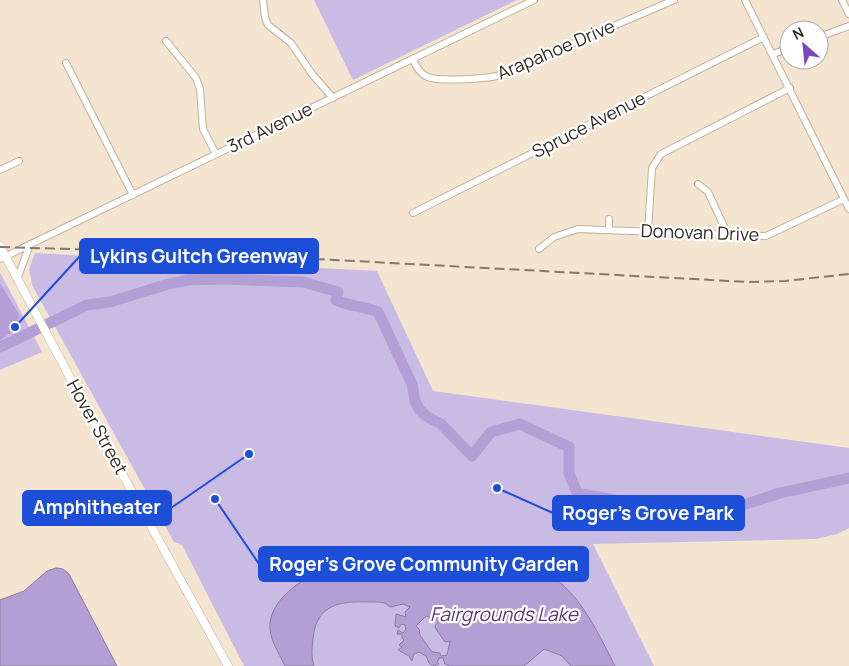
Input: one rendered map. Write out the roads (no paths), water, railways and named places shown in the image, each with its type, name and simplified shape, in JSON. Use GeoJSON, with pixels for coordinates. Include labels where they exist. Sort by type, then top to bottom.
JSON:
{"type":"FeatureCollection","features":[{"type":"Feature","properties":{"kind":"main road","name":"Hover Street"},"geometry":{"type":"LineString","coordinates":[[0,246],[3,258],[18,280],[228,666]]}},
{"type":"Feature","properties":{"kind":"street"},"geometry":{"type":"LineString","coordinates":[[263,0],[268,25],[291,43],[312,74],[333,98]]}},
{"type":"Feature","properties":{"kind":"street","name":"3rd Avenue"},"geometry":{"type":"LineString","coordinates":[[3,258],[534,0]]}},
{"type":"Feature","properties":{"kind":"street","name":"Arapahoe Drive"},"geometry":{"type":"LineString","coordinates":[[413,59],[418,69],[431,78],[483,78],[498,76],[674,0]]}},
{"type":"Feature","properties":{"kind":"street"},"geometry":{"type":"LineString","coordinates":[[745,0],[849,209]]}},
{"type":"Feature","properties":{"kind":"street"},"geometry":{"type":"LineString","coordinates":[[842,0],[849,14]]}},
{"type":"Feature","properties":{"kind":"street"},"geometry":{"type":"LineString","coordinates":[[829,33],[849,26]]}},
{"type":"Feature","properties":{"kind":"street","name":"Spruce Avenue"},"geometry":{"type":"LineString","coordinates":[[413,213],[764,37]]}},
{"type":"Feature","properties":{"kind":"street"},"geometry":{"type":"LineString","coordinates":[[166,42],[196,78],[200,89],[203,129],[216,154]]}},
{"type":"Feature","properties":{"kind":"street"},"geometry":{"type":"LineString","coordinates":[[773,54],[779,52]]}},
{"type":"Feature","properties":{"kind":"street"},"geometry":{"type":"LineString","coordinates":[[66,63],[133,195]]}},
{"type":"Feature","properties":{"kind":"street"},"geometry":{"type":"LineString","coordinates":[[648,231],[652,168],[661,154],[790,88]]}},
{"type":"Feature","properties":{"kind":"street"},"geometry":{"type":"LineString","coordinates":[[0,170],[19,161]]}},
{"type":"Feature","properties":{"kind":"street"},"geometry":{"type":"LineString","coordinates":[[698,184],[708,192],[728,234]]}},
{"type":"Feature","properties":{"kind":"street","name":"Donovan Drive"},"geometry":{"type":"LineString","coordinates":[[539,249],[554,237],[567,231],[578,229],[772,234],[844,199]]}},
{"type":"Feature","properties":{"kind":"street"},"geometry":{"type":"LineString","coordinates":[[609,218],[609,230]]}},
{"type":"Feature","properties":{"kind":"street"},"geometry":{"type":"LineString","coordinates":[[18,280],[30,244]]}},
{"type":"Feature","properties":{"kind":"water","name":"Fairgrounds Lake"},"geometry":{"type":"Polygon","coordinates":[[[383,556],[439,571],[461,574],[497,561],[520,562],[540,569],[557,580],[584,610],[615,666],[571,666],[562,656],[544,649],[524,666],[450,666],[445,664],[443,658],[439,658],[437,663],[439,664],[434,666],[429,663],[426,656],[419,652],[414,654],[412,661],[409,656],[398,650],[402,647],[399,645],[404,640],[402,634],[397,634],[398,630],[403,633],[406,629],[405,625],[401,624],[399,628],[395,626],[396,614],[406,617],[405,612],[410,607],[403,604],[390,607],[381,602],[350,602],[332,607],[319,618],[313,639],[312,656],[314,666],[285,666],[274,645],[271,634],[270,623],[274,609],[295,586],[326,569],[357,558],[383,556]],[[426,616],[416,626],[432,652],[440,653],[441,656],[447,655],[450,641],[445,642],[436,629],[435,626],[438,622],[426,616]]]}},
{"type":"Feature","properties":{"kind":"water"},"geometry":{"type":"Polygon","coordinates":[[[56,568],[63,569],[69,574],[117,666],[0,666],[0,600],[24,591],[47,571],[56,568]]]}},
{"type":"Feature","properties":{"kind":"waterway"},"geometry":{"type":"LineString","coordinates":[[0,347],[87,305],[110,302],[187,280],[223,279],[303,282],[338,292],[336,300],[378,312],[412,384],[415,401],[419,409],[426,416],[441,424],[472,456],[491,432],[520,424],[569,447],[569,473],[577,493],[694,515],[715,514],[780,493],[849,478]]}},
{"type":"Feature","properties":{"kind":"railway"},"geometry":{"type":"LineString","coordinates":[[0,247],[203,253],[749,282],[785,281],[849,274]]}},
{"type":"Feature","properties":{"kind":"place","name":"Lykins Gultch Greenway"},"geometry":{"type":"Point","coordinates":[15,327]}},
{"type":"Feature","properties":{"kind":"place","name":"Amphitheater"},"geometry":{"type":"Point","coordinates":[249,454]}},
{"type":"Feature","properties":{"kind":"place","name":"Roger's Grove Park"},"geometry":{"type":"Point","coordinates":[497,488]}},
{"type":"Feature","properties":{"kind":"place","name":"Roger's Grove Community Garden"},"geometry":{"type":"Point","coordinates":[215,499]}}]}
